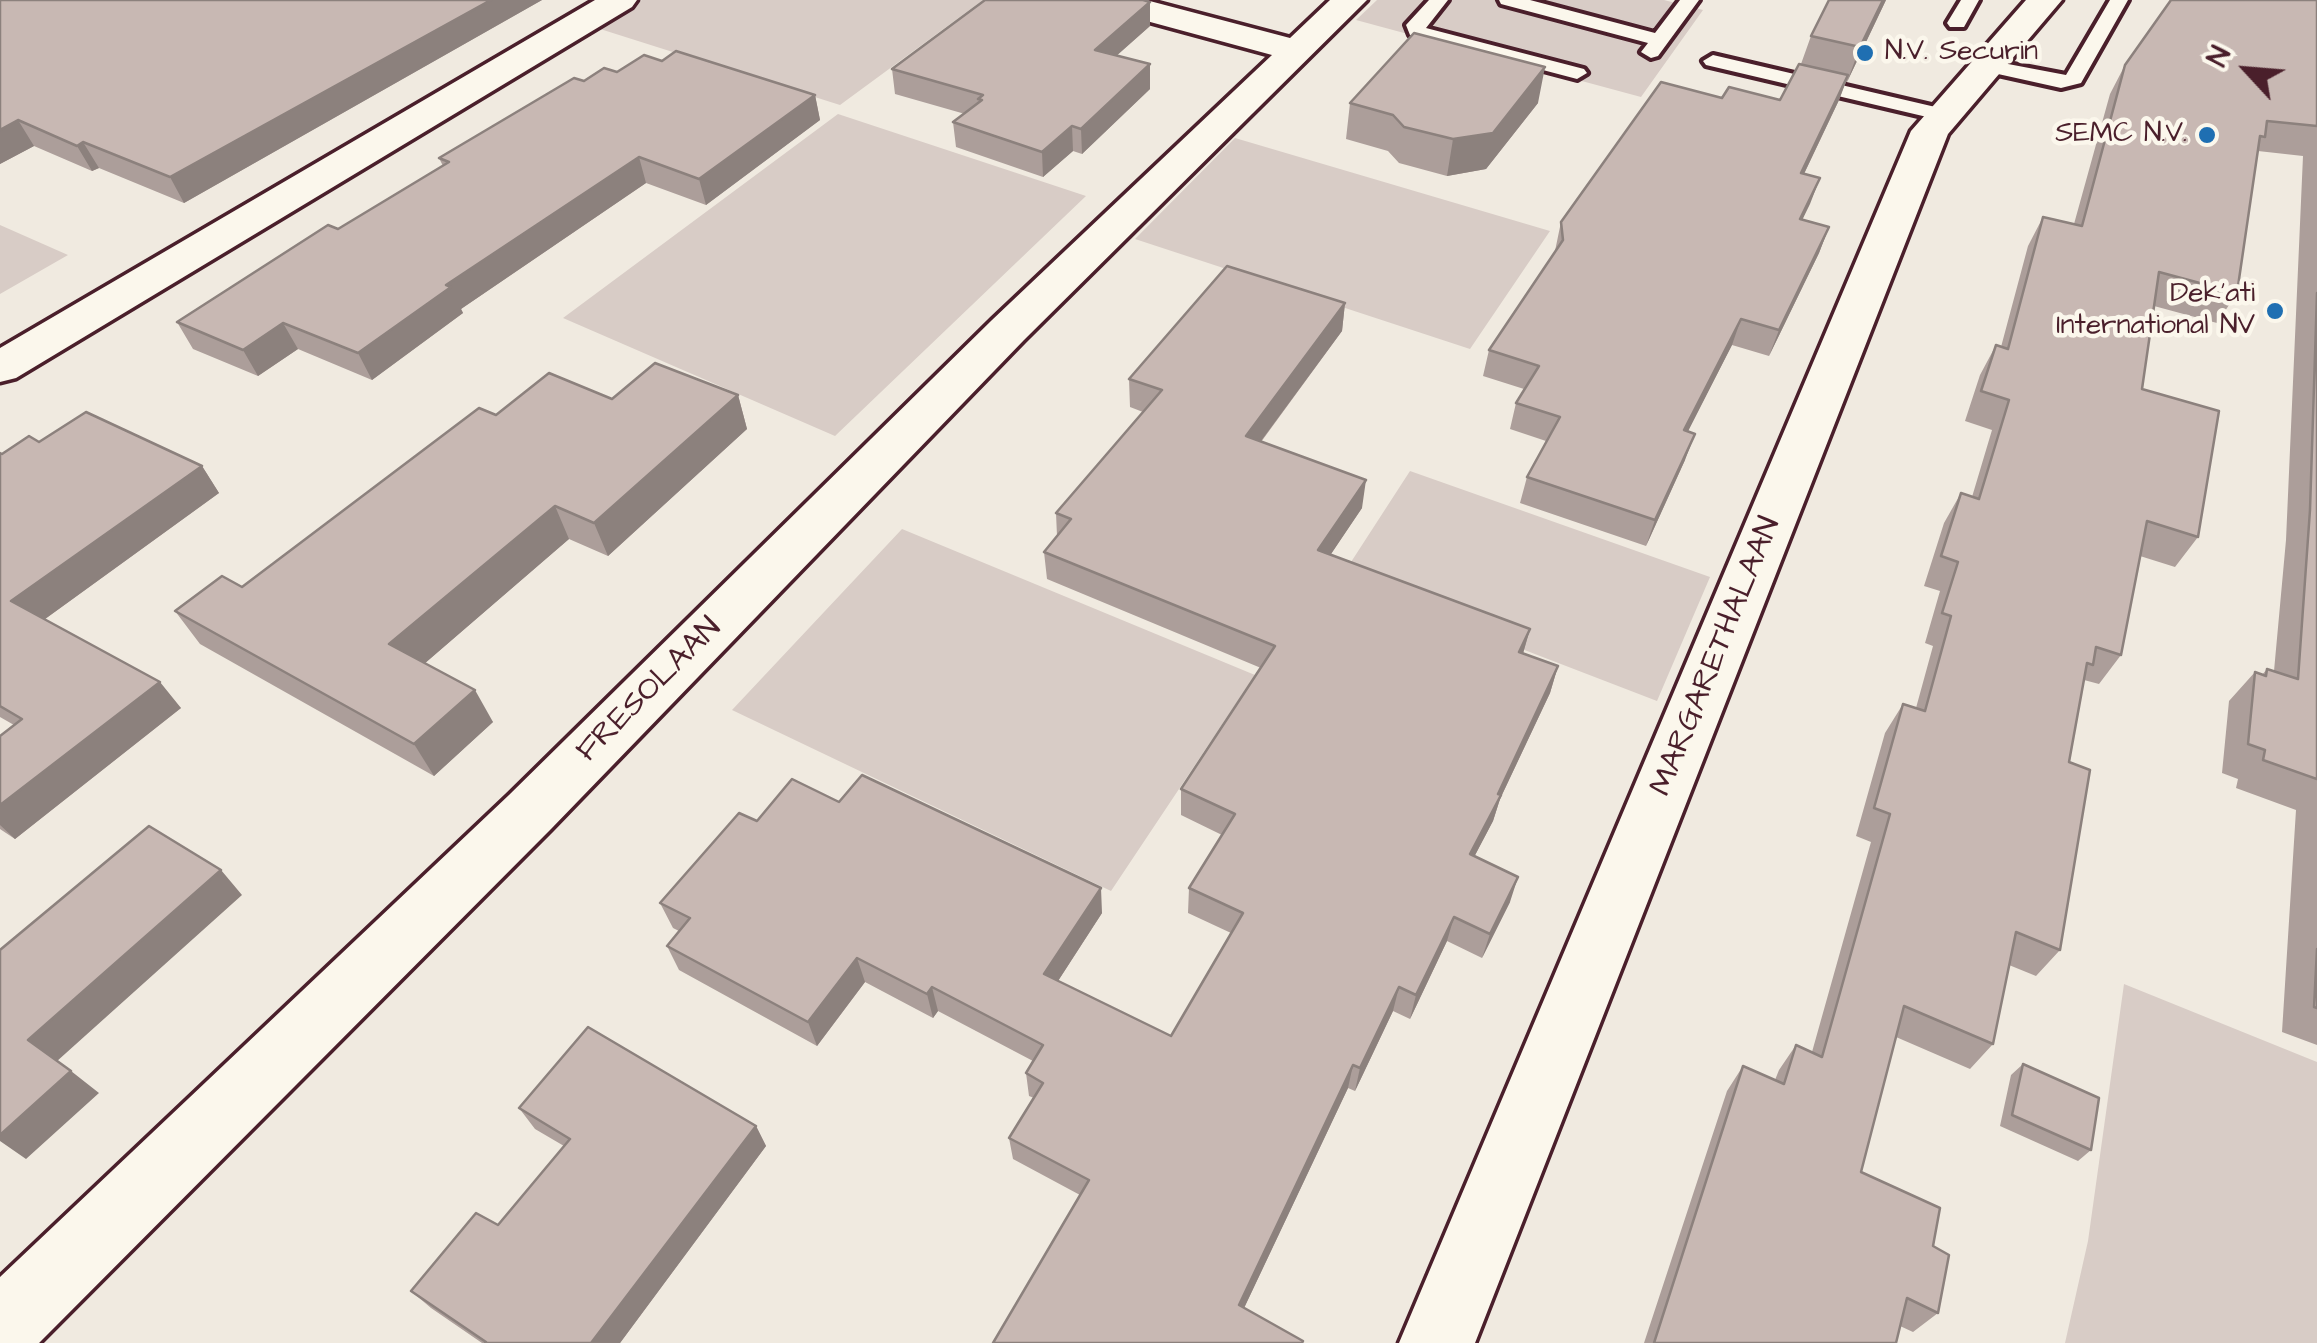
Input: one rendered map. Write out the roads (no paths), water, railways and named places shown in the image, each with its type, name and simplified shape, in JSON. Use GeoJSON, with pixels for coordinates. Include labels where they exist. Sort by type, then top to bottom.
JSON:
{"type":"FeatureCollection","features":[{"type":"Feature","properties":{"kind":"street"},"geometry":{"type":"LineString","coordinates":[[0,368],[620,0]]}},
{"type":"Feature","properties":{"kind":"street"},"geometry":{"type":"LineString","coordinates":[[1107,0],[1297,51]]}},
{"type":"Feature","properties":{"kind":"street","name":"FRESOLAAN"},"geometry":{"type":"LineString","coordinates":[[0,1330],[530,812],[1008,330],[1350,0]]}},
{"type":"Feature","properties":{"kind":"street","name":"MARGARETHALAAN"},"geometry":{"type":"LineString","coordinates":[[1437,1343],[1930,131],[1944,115],[1972,45],[2045,0]]}},
{"type":"Feature","properties":{"kind":"lane"},"geometry":{"type":"LineString","coordinates":[[1439,0],[1416,25],[1417,31],[1577,73]]}},
{"type":"Feature","properties":{"kind":"lane"},"geometry":{"type":"LineString","coordinates":[[1508,0],[1655,46],[1686,1]]}},
{"type":"Feature","properties":{"kind":"lane"},"geometry":{"type":"LineString","coordinates":[[1970,0],[1972,45],[2061,82],[2074,79],[2119,0]]}},
{"type":"Feature","properties":{"kind":"lane"},"geometry":{"type":"LineString","coordinates":[[1714,61],[1944,115]]}},
{"type":"Feature","properties":{"kind":"place","name":"N.V. Securin"},"geometry":{"type":"Point","coordinates":[1865,53]}},
{"type":"Feature","properties":{"kind":"place","name":"SEMC N.V."},"geometry":{"type":"Point","coordinates":[2207,135]}},
{"type":"Feature","properties":{"kind":"place","name":"Dek'ati International NV"},"geometry":{"type":"Point","coordinates":[2275,311]}}]}
